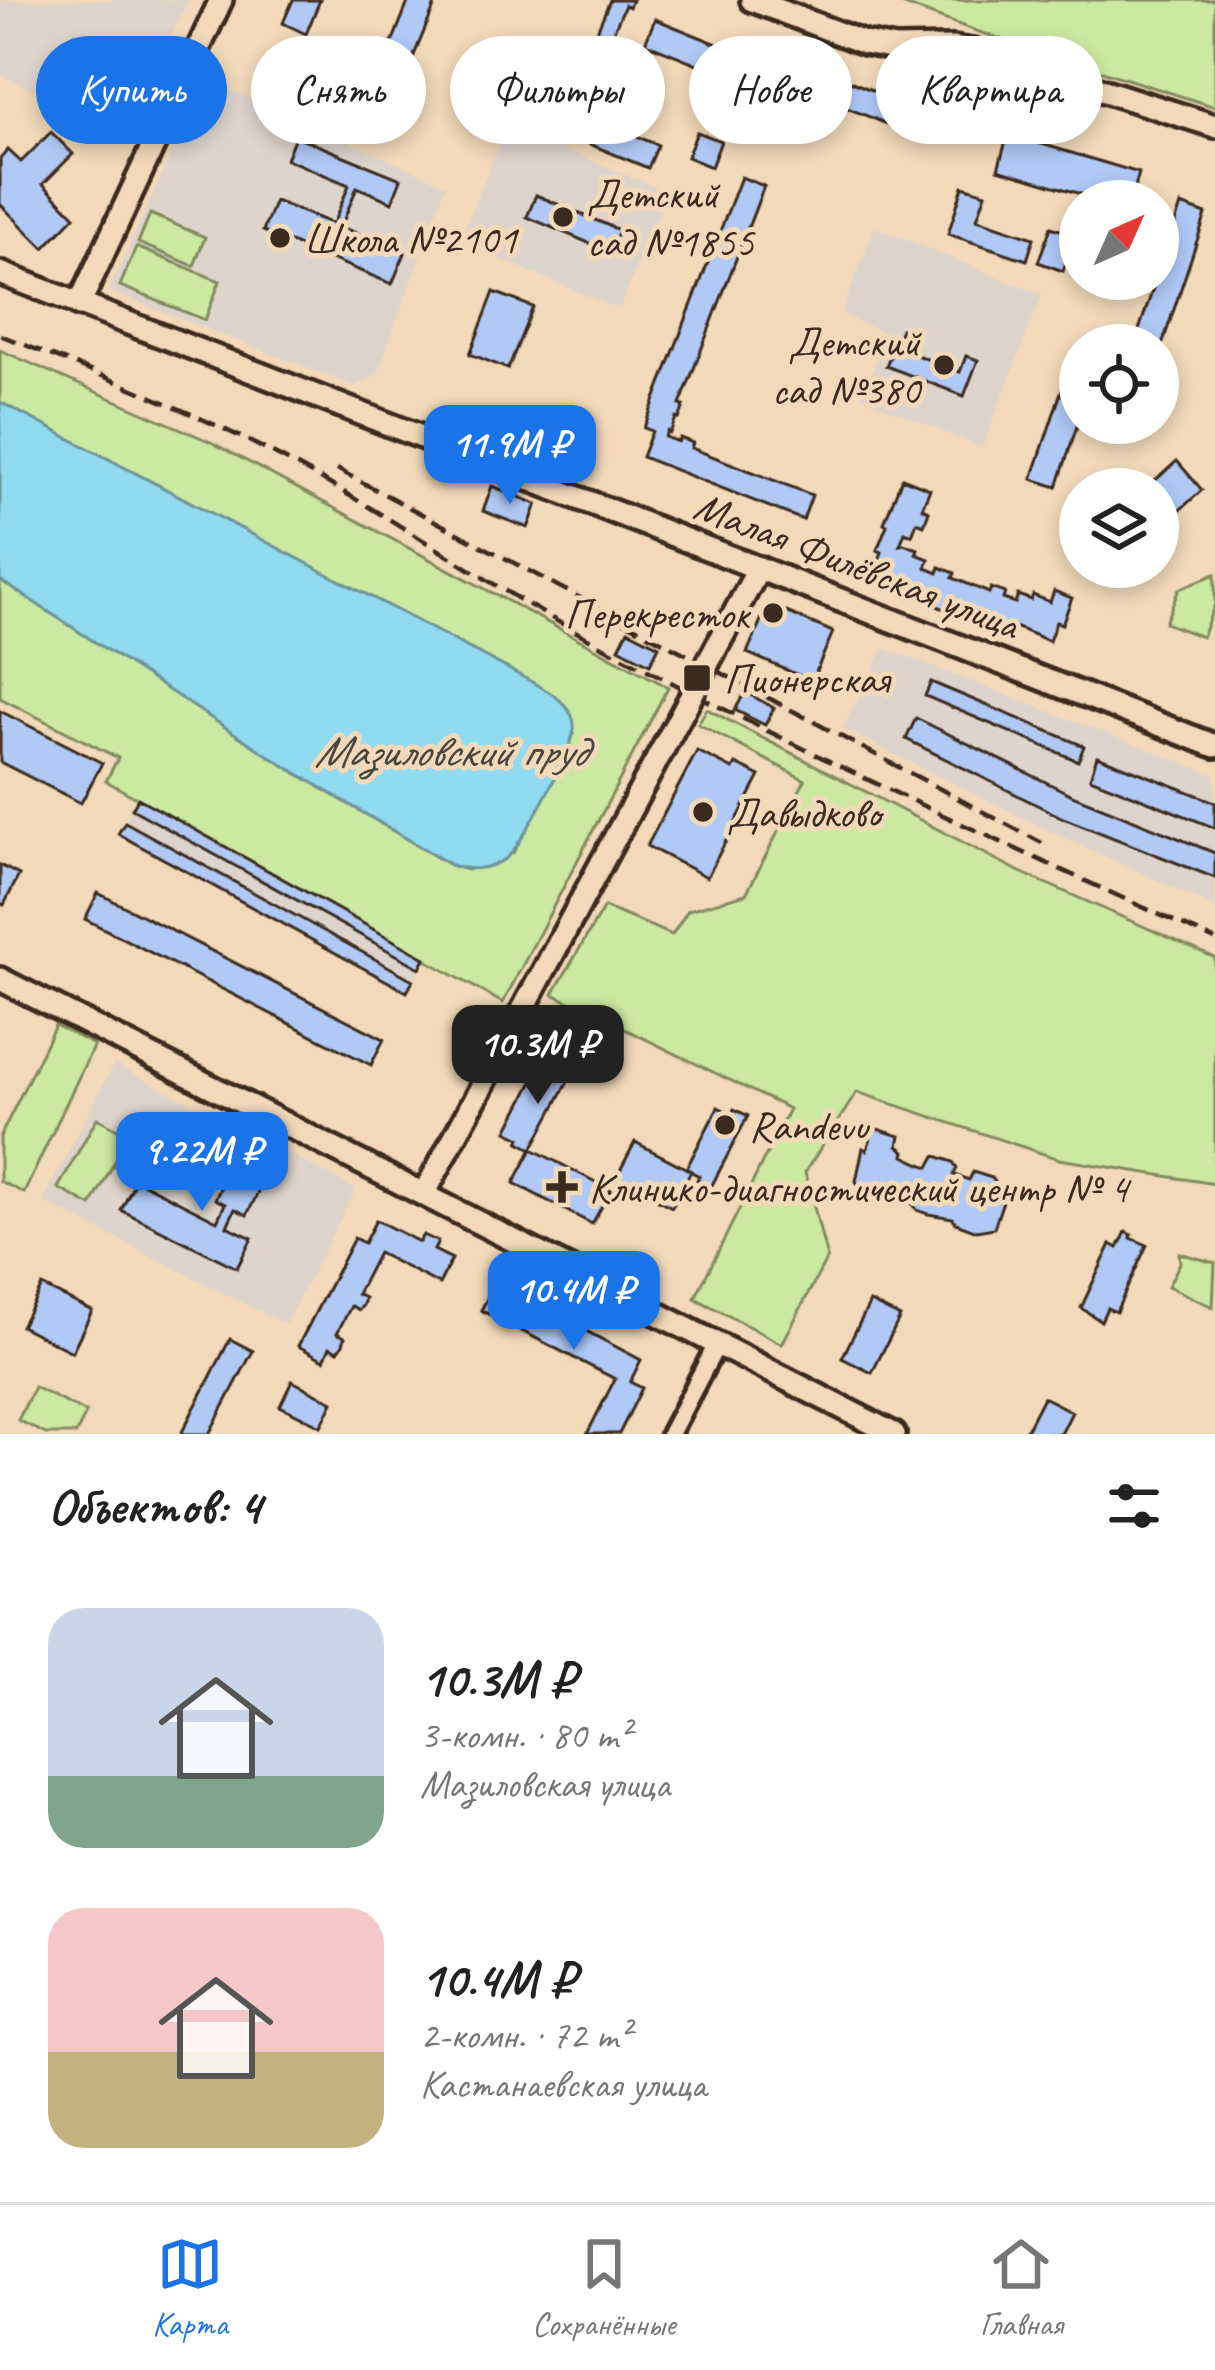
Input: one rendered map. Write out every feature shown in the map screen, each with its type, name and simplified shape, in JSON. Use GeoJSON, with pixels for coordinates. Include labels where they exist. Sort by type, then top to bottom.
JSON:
{"type":"FeatureCollection","features":[{"type":"Feature","properties":{"kind":"street"},"geometry":{"type":"LineString","coordinates":[[79,305],[221,0]]}},
{"type":"Feature","properties":{"kind":"street"},"geometry":{"type":"LineString","coordinates":[[752,0],[864,43],[985,53],[1215,126]]}},
{"type":"Feature","properties":{"kind":"street","name":"Малая Филёвская улица"},"geometry":{"type":"LineString","coordinates":[[0,273],[1215,746]]}},
{"type":"Feature","properties":{"kind":"street"},"geometry":{"type":"LineString","coordinates":[[424,1194],[759,568]]}},
{"type":"Feature","properties":{"kind":"street"},"geometry":{"type":"LineString","coordinates":[[0,979],[894,1434]]}},
{"type":"Feature","properties":{"kind":"street"},"geometry":{"type":"LineString","coordinates":[[670,1434],[717,1344]]}},
{"type":"Feature","properties":{"kind":"shaded area"},"geometry":{"type":"Polygon","coordinates":[[[0,0],[188,0],[171,36],[36,36],[36,90],[0,75],[0,0]]]}},
{"type":"Feature","properties":{"kind":"shaded area","name":"Школа №2101"},"geometry":{"type":"Polygon","coordinates":[[[227,89],[251,99],[251,144],[353,144],[446,185],[377,375],[355,386],[109,291],[176,144],[227,144],[227,89]]]}},
{"type":"Feature","properties":{"kind":"shaded area","name":"Детский сад №1855"},"geometry":{"type":"Polygon","coordinates":[[[500,144],[551,144],[668,192],[619,309],[459,242],[500,144]]]}},
{"type":"Feature","properties":{"kind":"shaded area","name":"Детский сад №380"},"geometry":{"type":"Polygon","coordinates":[[[875,227],[1042,295],[982,448],[862,397],[887,334],[841,314],[875,227]]]}},
{"type":"Feature","properties":{"kind":"shaded area"},"geometry":{"type":"Polygon","coordinates":[[[884,648],[1215,775],[1215,907],[843,729],[884,648]]]}},
{"type":"Feature","properties":{"kind":"shaded area"},"geometry":{"type":"Polygon","coordinates":[[[138,798],[425,958],[407,992],[118,834],[138,798]]]}},
{"type":"Feature","properties":{"kind":"shaded area"},"geometry":{"type":"Polygon","coordinates":[[[114,1064],[356,1189],[285,1324],[43,1201],[114,1064]]]}},
{"type":"Feature","properties":{"kind":"green space"},"geometry":{"type":"Polygon","coordinates":[[[891,0],[1215,0],[1215,107],[1103,71],[1103,36],[979,32],[891,0]]]}},
{"type":"Feature","properties":{"kind":"green space"},"geometry":{"type":"Polygon","coordinates":[[[150,214],[205,237],[194,266],[138,243],[150,214]]]}},
{"type":"Feature","properties":{"kind":"green space"},"geometry":{"type":"Polygon","coordinates":[[[136,247],[220,281],[205,320],[120,286],[136,247]]]}},
{"type":"Feature","properties":{"kind":"green space"},"geometry":{"type":"Polygon","coordinates":[[[0,350],[211,442],[668,687],[503,1003],[106,781],[118,758],[0,698],[0,580],[280,763],[450,865],[467,870],[513,853],[574,734],[512,671],[0,402],[0,350]]]}},
{"type":"Feature","properties":{"kind":"green space"},"geometry":{"type":"Polygon","coordinates":[[[1215,574],[1215,604],[1202,637],[1165,623],[1179,589],[1215,574]]]}},
{"type":"Feature","properties":{"kind":"green space"},"geometry":{"type":"Polygon","coordinates":[[[707,709],[1020,872],[1215,958],[1215,1184],[1059,1159],[857,1092],[805,1172],[827,1258],[782,1344],[695,1298],[789,1109],[553,994],[604,907],[672,935],[688,910],[746,894],[805,780],[698,724],[707,709]]]}},
{"type":"Feature","properties":{"kind":"green space"},"geometry":{"type":"Polygon","coordinates":[[[55,1025],[94,1045],[24,1193],[0,1181],[0,1137],[55,1025]]]}},
{"type":"Feature","properties":{"kind":"green space"},"geometry":{"type":"Polygon","coordinates":[[[97,1118],[129,1135],[91,1206],[58,1188],[97,1118]]]}},
{"type":"Feature","properties":{"kind":"green space"},"geometry":{"type":"Polygon","coordinates":[[[1179,1253],[1215,1263],[1213,1307],[1168,1286],[1180,1263],[1179,1253]]]}},
{"type":"Feature","properties":{"kind":"green space"},"geometry":{"type":"Polygon","coordinates":[[[34,1387],[86,1413],[76,1434],[46,1434],[18,1420],[34,1387]]]}},
{"type":"Feature","properties":{"kind":"water","name":"Мазиловский пруд"},"geometry":{"type":"Polygon","coordinates":[[[0,402],[512,671],[568,708],[574,722],[570,745],[512,852],[485,867],[451,865],[280,763],[0,580],[0,402]]]}},
{"type":"Feature","properties":{"kind":"building"},"geometry":{"type":"Polygon","coordinates":[[[293,0],[320,0],[306,34],[283,23],[293,0]]]}},
{"type":"Feature","properties":{"kind":"building"},"geometry":{"type":"Polygon","coordinates":[[[409,0],[437,0],[422,36],[395,36],[409,0]]]}},
{"type":"Feature","properties":{"kind":"building"},"geometry":{"type":"Polygon","coordinates":[[[610,0],[632,0],[611,36],[597,31],[610,0]]]}},
{"type":"Feature","properties":{"kind":"building"},"geometry":{"type":"Polygon","coordinates":[[[655,19],[697,36],[689,36],[689,61],[665,51],[665,36],[648,36],[655,19]]]}},
{"type":"Feature","properties":{"kind":"building"},"geometry":{"type":"Polygon","coordinates":[[[852,82],[876,92],[876,120],[852,110],[852,82]]]}},
{"type":"Feature","properties":{"kind":"building"},"geometry":{"type":"Polygon","coordinates":[[[39,144],[63,144],[73,154],[43,184],[75,216],[44,248],[0,204],[0,159],[8,150],[21,162],[39,144]]]}},
{"type":"Feature","properties":{"kind":"building"},"geometry":{"type":"Polygon","coordinates":[[[292,144],[315,144],[401,179],[392,202],[357,187],[341,227],[405,253],[392,284],[263,231],[275,201],[333,224],[349,185],[286,159],[292,144]]]}},
{"type":"Feature","properties":{"kind":"building"},"geometry":{"type":"Polygon","coordinates":[[[589,144],[658,145],[648,168],[589,144]]]}},
{"type":"Feature","properties":{"kind":"building"},"geometry":{"type":"Polygon","coordinates":[[[692,144],[720,144],[711,167],[687,157],[692,144]]]}},
{"type":"Feature","properties":{"kind":"building"},"geometry":{"type":"Polygon","coordinates":[[[1005,144],[1042,144],[1139,173],[1137,180],[1059,180],[1059,187],[998,169],[1005,144]]]}},
{"type":"Feature","properties":{"kind":"building"},"geometry":{"type":"Polygon","coordinates":[[[741,177],[764,186],[680,405],[684,406],[679,419],[665,437],[693,443],[691,448],[812,495],[803,520],[642,457],[652,431],[644,428],[741,177]]]}},
{"type":"Feature","properties":{"kind":"building"},"geometry":{"type":"Polygon","coordinates":[[[963,186],[986,193],[977,219],[1034,238],[1027,260],[948,234],[963,186]]]}},
{"type":"Feature","properties":{"kind":"building"},"geometry":{"type":"Polygon","coordinates":[[[536,195],[619,230],[610,252],[527,217],[536,195]]]}},
{"type":"Feature","properties":{"kind":"building"},"geometry":{"type":"Polygon","coordinates":[[[1181,205],[1206,214],[1179,294],[1181,205]]]}},
{"type":"Feature","properties":{"kind":"building"},"geometry":{"type":"Polygon","coordinates":[[[1051,227],[1059,230],[1059,270],[1038,262],[1051,227]]]}},
{"type":"Feature","properties":{"kind":"building"},"geometry":{"type":"Polygon","coordinates":[[[494,292],[533,307],[508,369],[470,354],[494,292]]]}},
{"type":"Feature","properties":{"kind":"building"},"geometry":{"type":"Polygon","coordinates":[[[1149,300],[1177,300],[1169,324],[1141,324],[1149,300]]]}},
{"type":"Feature","properties":{"kind":"building"},"geometry":{"type":"Polygon","coordinates":[[[901,329],[913,334],[906,351],[960,372],[966,356],[978,360],[964,396],[886,366],[901,329]]]}},
{"type":"Feature","properties":{"kind":"building"},"geometry":{"type":"Polygon","coordinates":[[[1059,398],[1059,444],[1071,444],[1063,468],[1059,468],[1057,487],[1032,479],[1059,398]]]}},
{"type":"Feature","properties":{"kind":"building"},"geometry":{"type":"Polygon","coordinates":[[[1177,461],[1202,490],[1179,511],[1179,468],[1169,468],[1177,461]]]}},
{"type":"Feature","properties":{"kind":"building"},"geometry":{"type":"Polygon","coordinates":[[[902,478],[930,489],[922,508],[929,511],[924,525],[917,522],[912,535],[905,532],[900,545],[918,549],[916,554],[929,559],[926,568],[938,573],[940,567],[955,573],[953,578],[989,593],[991,588],[1005,593],[1003,599],[1015,603],[1018,595],[1050,602],[1054,591],[1072,598],[1049,641],[1007,624],[1004,632],[914,597],[917,588],[875,572],[884,523],[902,478]]]}},
{"type":"Feature","properties":{"kind":"building"},"geometry":{"type":"Polygon","coordinates":[[[492,486],[537,504],[528,528],[483,511],[492,486]]]}},
{"type":"Feature","properties":{"kind":"building"},"geometry":{"type":"Polygon","coordinates":[[[768,604],[833,632],[812,681],[747,653],[768,604]]]}},
{"type":"Feature","properties":{"kind":"building"},"geometry":{"type":"Polygon","coordinates":[[[628,630],[659,646],[650,664],[619,648],[628,630]]]}},
{"type":"Feature","properties":{"kind":"building"},"geometry":{"type":"Polygon","coordinates":[[[931,682],[1084,746],[1078,761],[925,696],[931,682]]]}},
{"type":"Feature","properties":{"kind":"building"},"geometry":{"type":"Polygon","coordinates":[[[745,692],[774,708],[765,725],[735,710],[745,692]]]}},
{"type":"Feature","properties":{"kind":"building"},"geometry":{"type":"Polygon","coordinates":[[[0,711],[102,763],[81,803],[0,762],[0,711]]]}},
{"type":"Feature","properties":{"kind":"building"},"geometry":{"type":"Polygon","coordinates":[[[916,718],[1072,795],[1215,853],[1215,878],[1063,818],[906,739],[916,718]]]}},
{"type":"Feature","properties":{"kind":"building","name":"Давыдково"},"geometry":{"type":"Polygon","coordinates":[[[697,751],[760,776],[707,877],[647,846],[697,751]]]}},
{"type":"Feature","properties":{"kind":"building"},"geometry":{"type":"Polygon","coordinates":[[[1097,756],[1215,802],[1215,828],[1090,778],[1097,756]]]}},
{"type":"Feature","properties":{"kind":"building"},"geometry":{"type":"Polygon","coordinates":[[[138,798],[425,958],[420,968],[132,809],[138,798]]]}},
{"type":"Feature","properties":{"kind":"building"},"geometry":{"type":"Polygon","coordinates":[[[125,822],[413,980],[407,992],[118,834],[125,822]]]}},
{"type":"Feature","properties":{"kind":"building"},"geometry":{"type":"Polygon","coordinates":[[[0,865],[19,875],[4,905],[0,903],[0,865]]]}},
{"type":"Feature","properties":{"kind":"building"},"geometry":{"type":"Polygon","coordinates":[[[98,893],[384,1039],[371,1065],[85,919],[98,893]]]}},
{"type":"Feature","properties":{"kind":"building"},"geometry":{"type":"Polygon","coordinates":[[[540,1068],[570,1078],[532,1149],[507,1131],[540,1068]]]}},
{"type":"Feature","properties":{"kind":"building"},"geometry":{"type":"Polygon","coordinates":[[[718,1107],[748,1116],[711,1187],[686,1169],[718,1107]]]}},
{"type":"Feature","properties":{"kind":"building"},"geometry":{"type":"Polygon","coordinates":[[[874,1128],[900,1136],[898,1146],[904,1156],[921,1164],[929,1167],[935,1156],[953,1162],[954,1175],[969,1180],[973,1172],[992,1178],[1000,1189],[998,1196],[1004,1198],[994,1228],[977,1231],[953,1218],[928,1214],[896,1199],[889,1202],[860,1188],[856,1181],[863,1148],[867,1150],[874,1128]]]}},
{"type":"Feature","properties":{"kind":"building"},"geometry":{"type":"Polygon","coordinates":[[[635,1142],[691,1171],[672,1207],[616,1178],[635,1142]]]}},
{"type":"Feature","properties":{"kind":"building","name":"Клинико-диагностический центр № 4"},"geometry":{"type":"Polygon","coordinates":[[[532,1149],[611,1190],[592,1224],[514,1183],[532,1149]]]}},
{"type":"Feature","properties":{"kind":"building"},"geometry":{"type":"Polygon","coordinates":[[[234,1159],[266,1176],[247,1215],[235,1209],[227,1226],[252,1238],[237,1268],[121,1210],[136,1180],[217,1221],[225,1204],[215,1199],[234,1159]]]}},
{"type":"Feature","properties":{"kind":"building"},"geometry":{"type":"Polygon","coordinates":[[[376,1220],[419,1242],[423,1235],[438,1242],[434,1250],[452,1259],[439,1284],[378,1253],[357,1294],[365,1298],[363,1305],[359,1310],[351,1306],[337,1333],[345,1337],[343,1344],[338,1351],[330,1347],[324,1360],[298,1346],[354,1238],[364,1243],[376,1220]]]}},
{"type":"Feature","properties":{"kind":"building"},"geometry":{"type":"Polygon","coordinates":[[[1126,1232],[1147,1245],[1116,1312],[1107,1308],[1101,1321],[1081,1308],[1111,1244],[1118,1248],[1126,1232]]]}},
{"type":"Feature","properties":{"kind":"building"},"geometry":{"type":"Polygon","coordinates":[[[495,1283],[641,1360],[630,1382],[642,1388],[619,1434],[587,1434],[615,1379],[481,1310],[495,1283]]]}},
{"type":"Feature","properties":{"kind":"building"},"geometry":{"type":"Polygon","coordinates":[[[42,1286],[92,1311],[72,1352],[21,1326],[42,1286]]]}},
{"type":"Feature","properties":{"kind":"building"},"geometry":{"type":"Polygon","coordinates":[[[870,1302],[900,1317],[872,1373],[842,1358],[870,1302]]]}},
{"type":"Feature","properties":{"kind":"building"},"geometry":{"type":"Polygon","coordinates":[[[230,1339],[253,1351],[209,1434],[181,1434],[230,1339]]]}},
{"type":"Feature","properties":{"kind":"building"},"geometry":{"type":"Polygon","coordinates":[[[292,1381],[333,1402],[321,1426],[280,1406],[292,1381]]]}},
{"type":"Feature","properties":{"kind":"building"},"geometry":{"type":"Polygon","coordinates":[[[1043,1397],[1072,1412],[1061,1434],[1024,1434],[1043,1397]]]}},
{"type":"Feature","properties":{"kind":"railway"},"geometry":{"type":"LineString","coordinates":[[0,335],[248,440],[535,608],[729,712],[1215,940]]}},
{"type":"Feature","properties":{"kind":"railway"},"geometry":{"type":"LineString","coordinates":[[337,469],[1042,843]]}},
{"type":"Feature","properties":{"kind":"place","name":"Детский сад №1855"},"geometry":{"type":"Point","coordinates":[563,217]}},
{"type":"Feature","properties":{"kind":"place","name":"Школа №2101"},"geometry":{"type":"Point","coordinates":[280,238]}},
{"type":"Feature","properties":{"kind":"place","name":"Детский сад №380"},"geometry":{"type":"Point","coordinates":[944,365]}},
{"type":"Feature","properties":{"kind":"place","name":"Перекресток"},"geometry":{"type":"Point","coordinates":[773,613]}},
{"type":"Feature","properties":{"kind":"place","name":"Пионерская"},"geometry":{"type":"Point","coordinates":[697,678]}},
{"type":"Feature","properties":{"kind":"place","name":"Давыдково"},"geometry":{"type":"Point","coordinates":[703,812]}},
{"type":"Feature","properties":{"kind":"place","name":"Randevu"},"geometry":{"type":"Point","coordinates":[725,1125]}},
{"type":"Feature","properties":{"kind":"place","name":"Клинико-диагностический центр № 4"},"geometry":{"type":"Point","coordinates":[562,1187]}}]}
